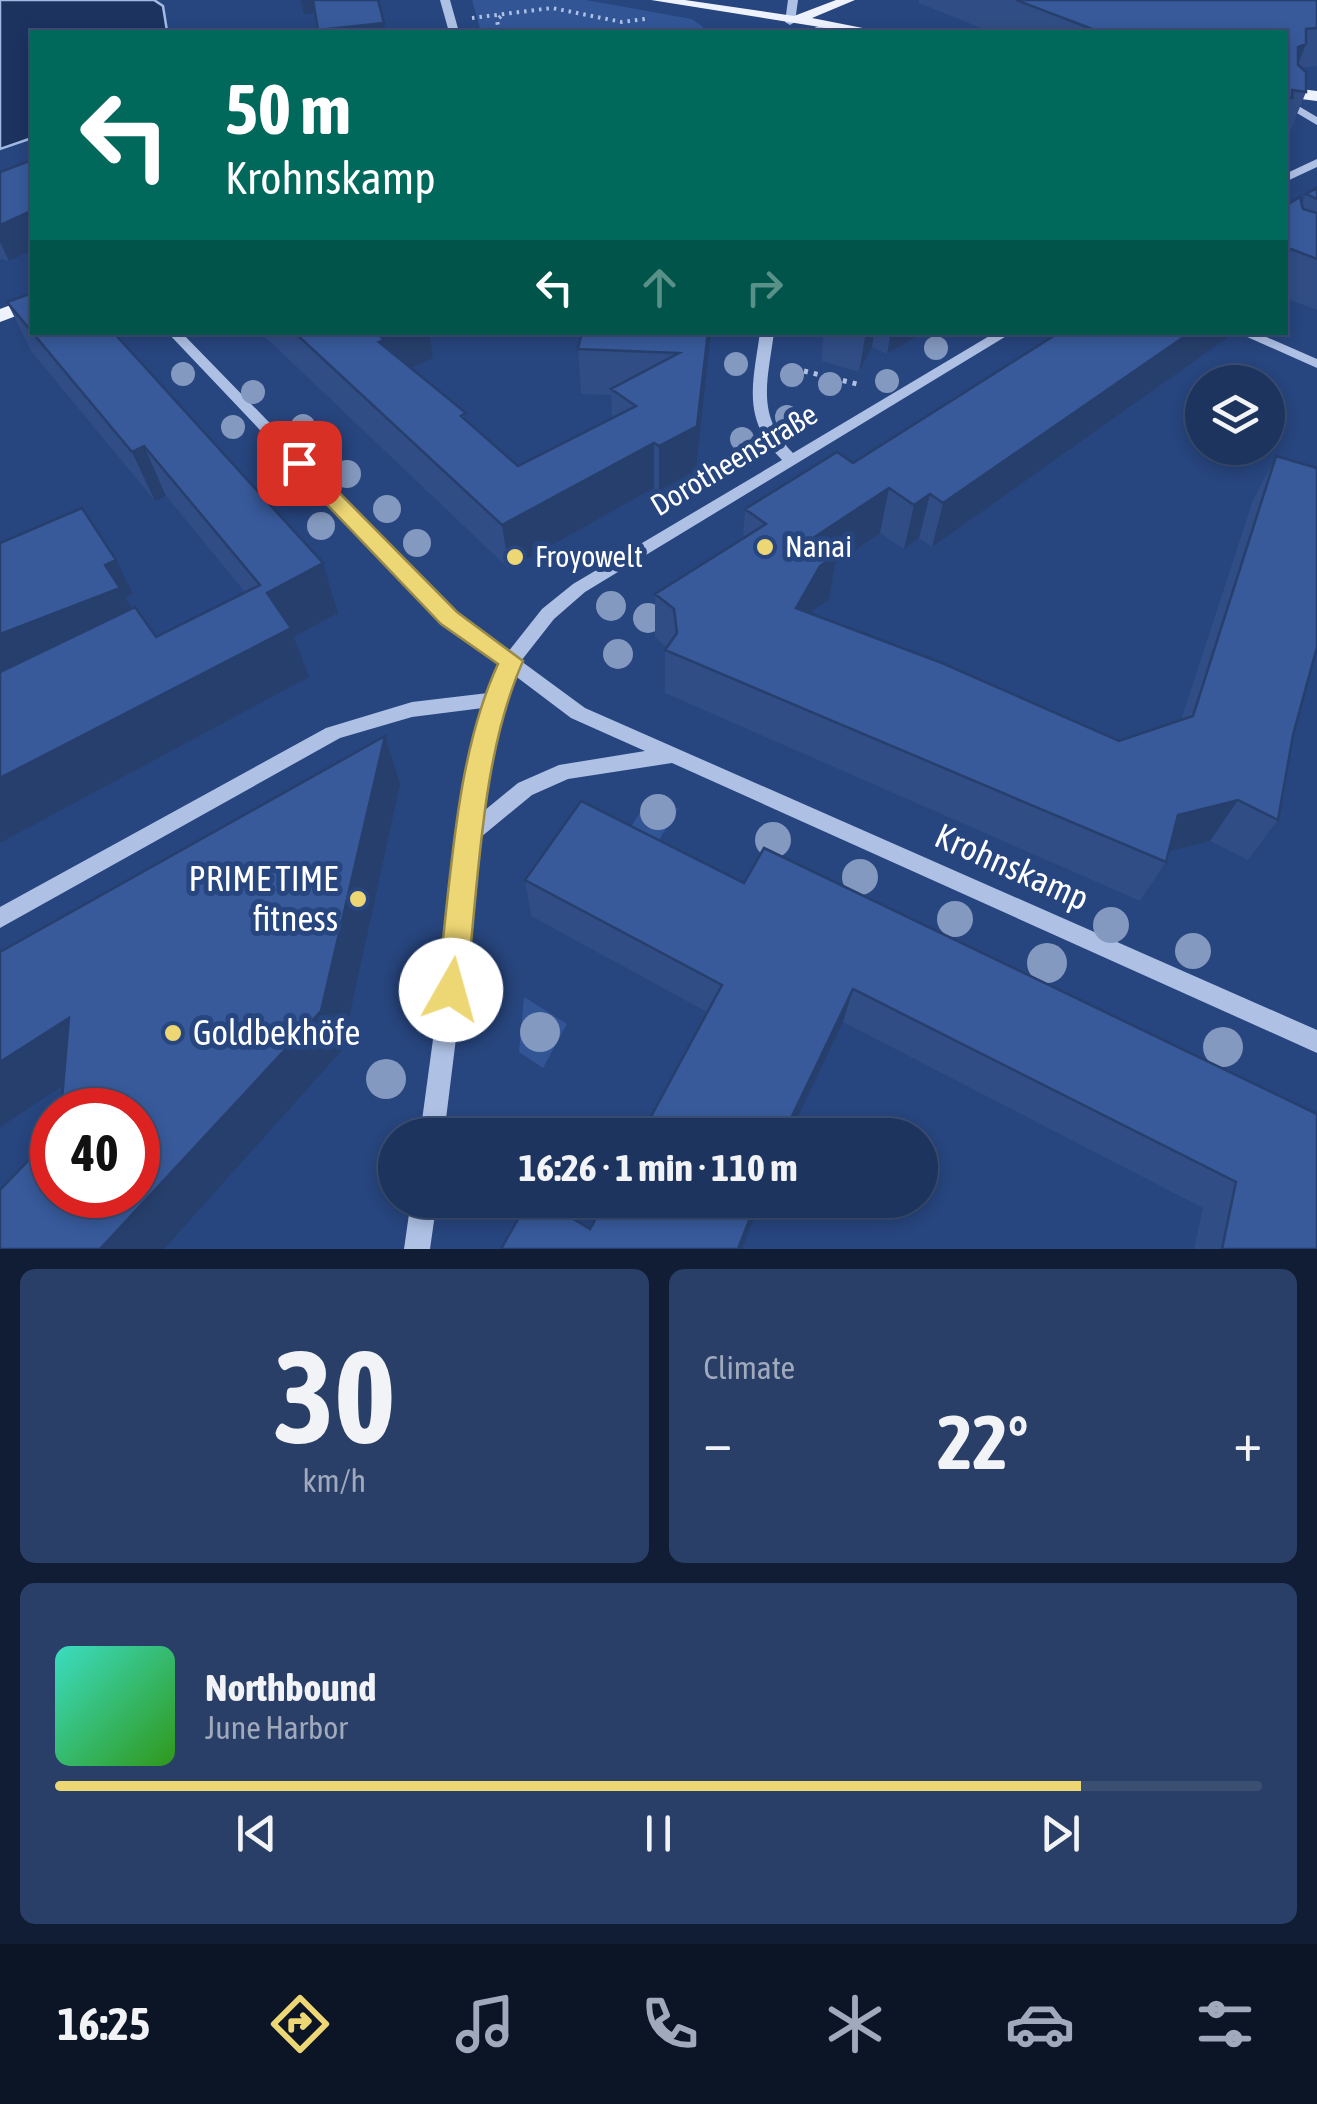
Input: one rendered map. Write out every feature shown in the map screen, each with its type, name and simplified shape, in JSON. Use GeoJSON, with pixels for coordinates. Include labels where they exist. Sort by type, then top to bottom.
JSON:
{"type":"FeatureCollection","features":[{"type":"Feature","properties":{"kind":"main road"},"geometry":{"type":"LineString","coordinates":[[768,30],[848,0]]}},
{"type":"Feature","properties":{"kind":"main road"},"geometry":{"type":"LineString","coordinates":[[657,5],[859,30]]}},
{"type":"Feature","properties":{"kind":"main road"},"geometry":{"type":"LineString","coordinates":[[1288,92],[1317,96]]}},
{"type":"Feature","properties":{"kind":"main road"},"geometry":{"type":"LineString","coordinates":[[0,316],[30,304]]}},
{"type":"Feature","properties":{"kind":"street"},"geometry":{"type":"LineString","coordinates":[[445,0],[454,30]]}},
{"type":"Feature","properties":{"kind":"street"},"geometry":{"type":"LineString","coordinates":[[790,22],[793,0]]}},
{"type":"Feature","properties":{"kind":"street"},"geometry":{"type":"LineString","coordinates":[[815,30],[826,26]]}},
{"type":"Feature","properties":{"kind":"street"},"geometry":{"type":"LineString","coordinates":[[1288,103],[1317,122]]}},
{"type":"Feature","properties":{"kind":"street"},"geometry":{"type":"LineString","coordinates":[[1288,177],[1317,162]]}},
{"type":"Feature","properties":{"kind":"street","name":"Krohnskamp"},"geometry":{"type":"LineString","coordinates":[[175,335],[449,618],[578,713],[1317,1042]]}},
{"type":"Feature","properties":{"kind":"street"},"geometry":{"type":"LineString","coordinates":[[768,335],[759,415],[767,439],[791,460]]}},
{"type":"Feature","properties":{"kind":"street","name":"Dorotheenstraße"},"geometry":{"type":"LineString","coordinates":[[434,1118],[471,833],[494,700],[511,661],[548,614],[579,588],[1002,335]]}},
{"type":"Feature","properties":{"kind":"street"},"geometry":{"type":"LineString","coordinates":[[1249,335],[1317,364]]}},
{"type":"Feature","properties":{"kind":"street"},"geometry":{"type":"LineString","coordinates":[[0,918],[333,734],[391,713],[461,700],[494,700]]}},
{"type":"Feature","properties":{"kind":"street"},"geometry":{"type":"LineString","coordinates":[[471,833],[526,789],[566,771],[678,755]]}},
{"type":"Feature","properties":{"kind":"street"},"geometry":{"type":"LineString","coordinates":[[418,1249],[422,1218]]}},
{"type":"Feature","properties":{"kind":"path"},"geometry":{"type":"LineString","coordinates":[[451,20],[569,9],[622,30],[643,20],[657,5]]}},
{"type":"Feature","properties":{"kind":"path"},"geometry":{"type":"LineString","coordinates":[[499,30],[497,20],[504,13]]}},
{"type":"Feature","properties":{"kind":"path"},"geometry":{"type":"LineString","coordinates":[[804,371],[857,384]]}},
{"type":"Feature","properties":{"kind":"shaded area"},"geometry":{"type":"Polygon","coordinates":[[[0,0],[154,0],[163,6],[167,30],[30,30],[30,139],[0,149],[0,0]]]}},
{"type":"Feature","properties":{"kind":"shaded area"},"geometry":{"type":"Polygon","coordinates":[[[472,0],[586,0],[692,19],[703,27],[701,30],[480,30],[472,0]]]}},
{"type":"Feature","properties":{"kind":"shaded area"},"geometry":{"type":"Polygon","coordinates":[[[650,796],[678,809],[659,840],[631,827],[650,796]]]}},
{"type":"Feature","properties":{"kind":"shaded area"},"geometry":{"type":"Polygon","coordinates":[[[524,997],[567,1024],[543,1068],[519,1052],[524,997]]]}},
{"type":"Feature","properties":{"kind":"building"},"geometry":{"type":"Polygon","coordinates":[[[313,0],[378,0],[384,23],[318,30],[313,0]]]}},
{"type":"Feature","properties":{"kind":"building"},"geometry":{"type":"Polygon","coordinates":[[[1016,0],[1317,0],[1317,28],[1306,29],[1306,44],[1298,47],[1298,65],[1306,72],[1306,92],[1292,90],[1292,98],[1288,97],[1288,30],[1095,30],[1016,0]]]}},
{"type":"Feature","properties":{"kind":"building"},"geometry":{"type":"Polygon","coordinates":[[[30,161],[30,211],[0,225],[0,172],[30,161]]]}},
{"type":"Feature","properties":{"kind":"building"},"geometry":{"type":"Polygon","coordinates":[[[1300,197],[1303,209],[1317,213],[1317,259],[1288,251],[1288,204],[1300,197]]]}},
{"type":"Feature","properties":{"kind":"building"},"geometry":{"type":"Polygon","coordinates":[[[30,294],[30,330],[7,302],[30,294]]]}},
{"type":"Feature","properties":{"kind":"building"},"geometry":{"type":"Polygon","coordinates":[[[34,335],[116,335],[323,563],[267,593],[291,628],[0,778],[0,672],[135,607],[156,637],[260,585],[144,446],[132,452],[34,335]]]}},
{"type":"Feature","properties":{"kind":"building"},"geometry":{"type":"Polygon","coordinates":[[[297,335],[379,335],[384,340],[379,342],[466,413],[461,416],[518,466],[636,406],[611,389],[679,353],[578,349],[581,335],[708,335],[697,426],[659,446],[654,443],[502,525],[297,335]]]}},
{"type":"Feature","properties":{"kind":"building"},"geometry":{"type":"Polygon","coordinates":[[[1055,335],[1187,335],[943,503],[930,494],[914,505],[889,488],[813,538],[836,555],[820,566],[796,608],[942,663],[1119,741],[1193,716],[1273,465],[1285,465],[1285,459],[1317,468],[1317,647],[1293,735],[1278,820],[1238,800],[1178,815],[1166,862],[665,650],[677,633],[674,609],[655,594],[766,524],[745,509],[837,452],[853,463],[1055,335]]]}},
{"type":"Feature","properties":{"kind":"building"},"geometry":{"type":"Polygon","coordinates":[[[82,508],[116,560],[105,565],[120,588],[0,634],[0,543],[82,508]]]}},
{"type":"Feature","properties":{"kind":"building","name":"Goldbekhöfe"},"geometry":{"type":"Polygon","coordinates":[[[385,736],[321,1011],[160,1184],[160,1088],[63,1088],[69,1018],[0,1062],[0,952],[385,736]]]}},
{"type":"Feature","properties":{"kind":"building"},"geometry":{"type":"Polygon","coordinates":[[[581,801],[744,883],[764,848],[1317,1114],[1317,1249],[1222,1249],[1236,1182],[853,989],[791,1118],[650,1118],[722,985],[525,880],[581,801]]]}},
{"type":"Feature","properties":{"kind":"building","name":"Goldbekhöfe"},"geometry":{"type":"Polygon","coordinates":[[[30,1159],[30,1218],[129,1218],[100,1249],[0,1249],[0,1190],[30,1159]]]}},
{"type":"Feature","properties":{"kind":"building"},"geometry":{"type":"Polygon","coordinates":[[[519,1218],[572,1218],[590,1229],[596,1218],[750,1218],[738,1249],[501,1249],[519,1218]]]}},
{"type":"Feature","properties":{"kind":"place","name":"Nanai"},"geometry":{"type":"Point","coordinates":[765,547]}},
{"type":"Feature","properties":{"kind":"place","name":"Froyowelt"},"geometry":{"type":"Point","coordinates":[515,557]}},
{"type":"Feature","properties":{"kind":"place","name":"PRIME TIME fitness"},"geometry":{"type":"Point","coordinates":[358,899]}},
{"type":"Feature","properties":{"kind":"place","name":"Goldbekhöfe"},"geometry":{"type":"Point","coordinates":[173,1033]}},
{"type":"Feature","properties":{"kind":"route"},"geometry":{"type":"LineString","coordinates":[[299,463],[449,618],[511,661],[494,700],[480,766],[451,990]]}}]}
